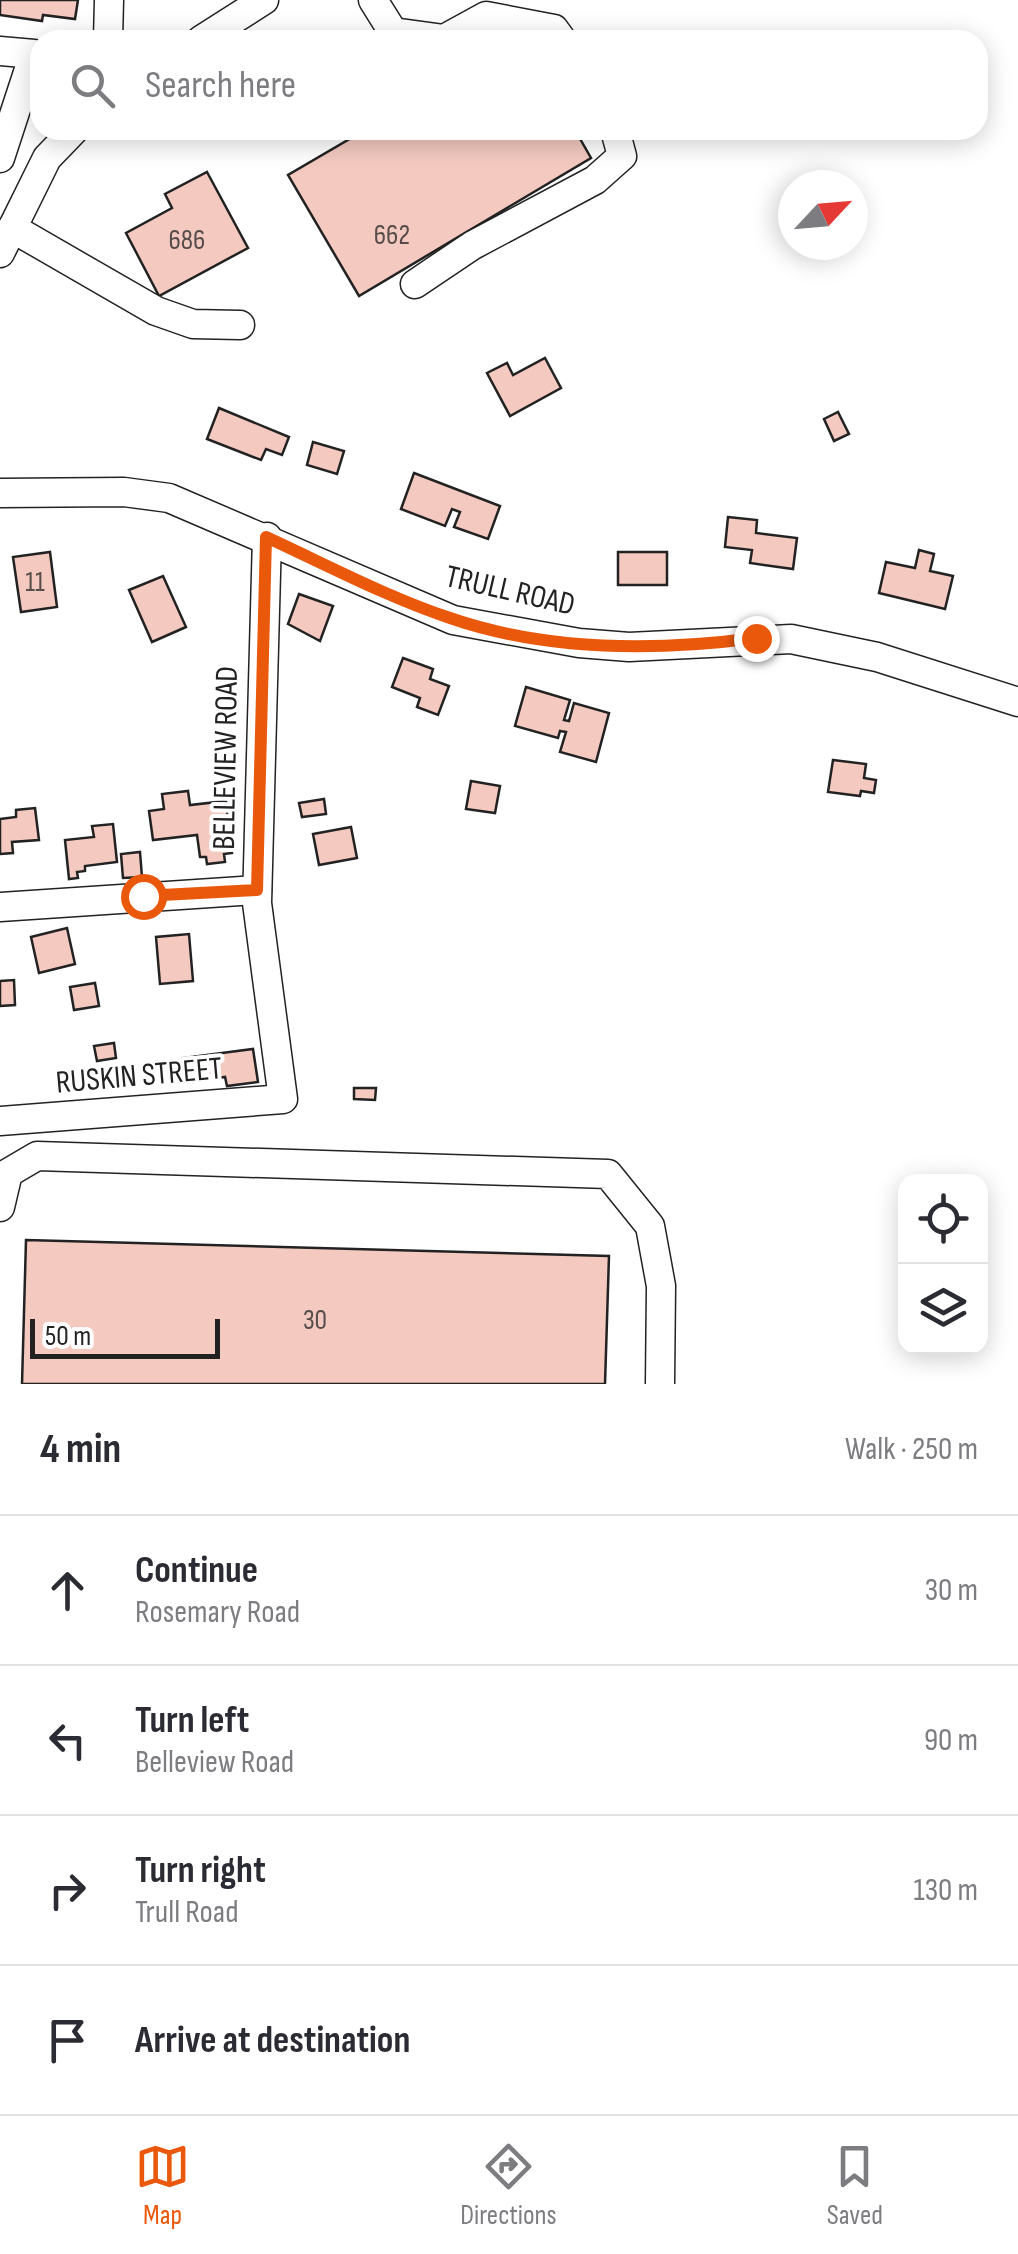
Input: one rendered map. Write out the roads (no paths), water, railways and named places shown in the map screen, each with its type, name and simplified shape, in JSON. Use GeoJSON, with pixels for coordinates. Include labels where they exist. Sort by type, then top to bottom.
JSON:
{"type":"FeatureCollection","features":[{"type":"Feature","properties":{"kind":"street"},"geometry":{"type":"LineString","coordinates":[[108,30],[109,0]]}},
{"type":"Feature","properties":{"kind":"street"},"geometry":{"type":"LineString","coordinates":[[217,30],[264,0]]}},
{"type":"Feature","properties":{"kind":"street"},"geometry":{"type":"LineString","coordinates":[[373,0],[392,30]]}},
{"type":"Feature","properties":{"kind":"street"},"geometry":{"type":"LineString","coordinates":[[459,30],[486,16],[554,30]]}},
{"type":"Feature","properties":{"kind":"street"},"geometry":{"type":"LineString","coordinates":[[0,51],[30,54]]}},
{"type":"Feature","properties":{"kind":"street"},"geometry":{"type":"LineString","coordinates":[[0,158],[30,66]]}},
{"type":"Feature","properties":{"kind":"street"},"geometry":{"type":"LineString","coordinates":[[64,140],[47,158],[6,241],[156,311],[193,324],[240,326]]}},
{"type":"Feature","properties":{"kind":"street"},"geometry":{"type":"LineString","coordinates":[[415,284],[473,245],[595,180],[622,156],[618,140]]}},
{"type":"Feature","properties":{"kind":"street","name":"TRULL ROAD"},"geometry":{"type":"LineString","coordinates":[[0,492],[124,492],[169,498],[453,620],[579,643],[629,647],[790,640],[877,657],[1018,702]]}},
{"type":"Feature","properties":{"kind":"street","name":"BELLEVIEW ROAD"},"geometry":{"type":"LineString","coordinates":[[266,537],[257,890],[283,1099]]}},
{"type":"Feature","properties":{"kind":"street"},"geometry":{"type":"LineString","coordinates":[[0,908],[257,890]]}},
{"type":"Feature","properties":{"kind":"street","name":"RUSKIN STREET"},"geometry":{"type":"LineString","coordinates":[[0,1121],[283,1099]]}},
{"type":"Feature","properties":{"kind":"street"},"geometry":{"type":"LineString","coordinates":[[0,1207],[8,1173],[37,1156],[608,1174],[650,1226],[661,1286],[660,1384]]}}]}
